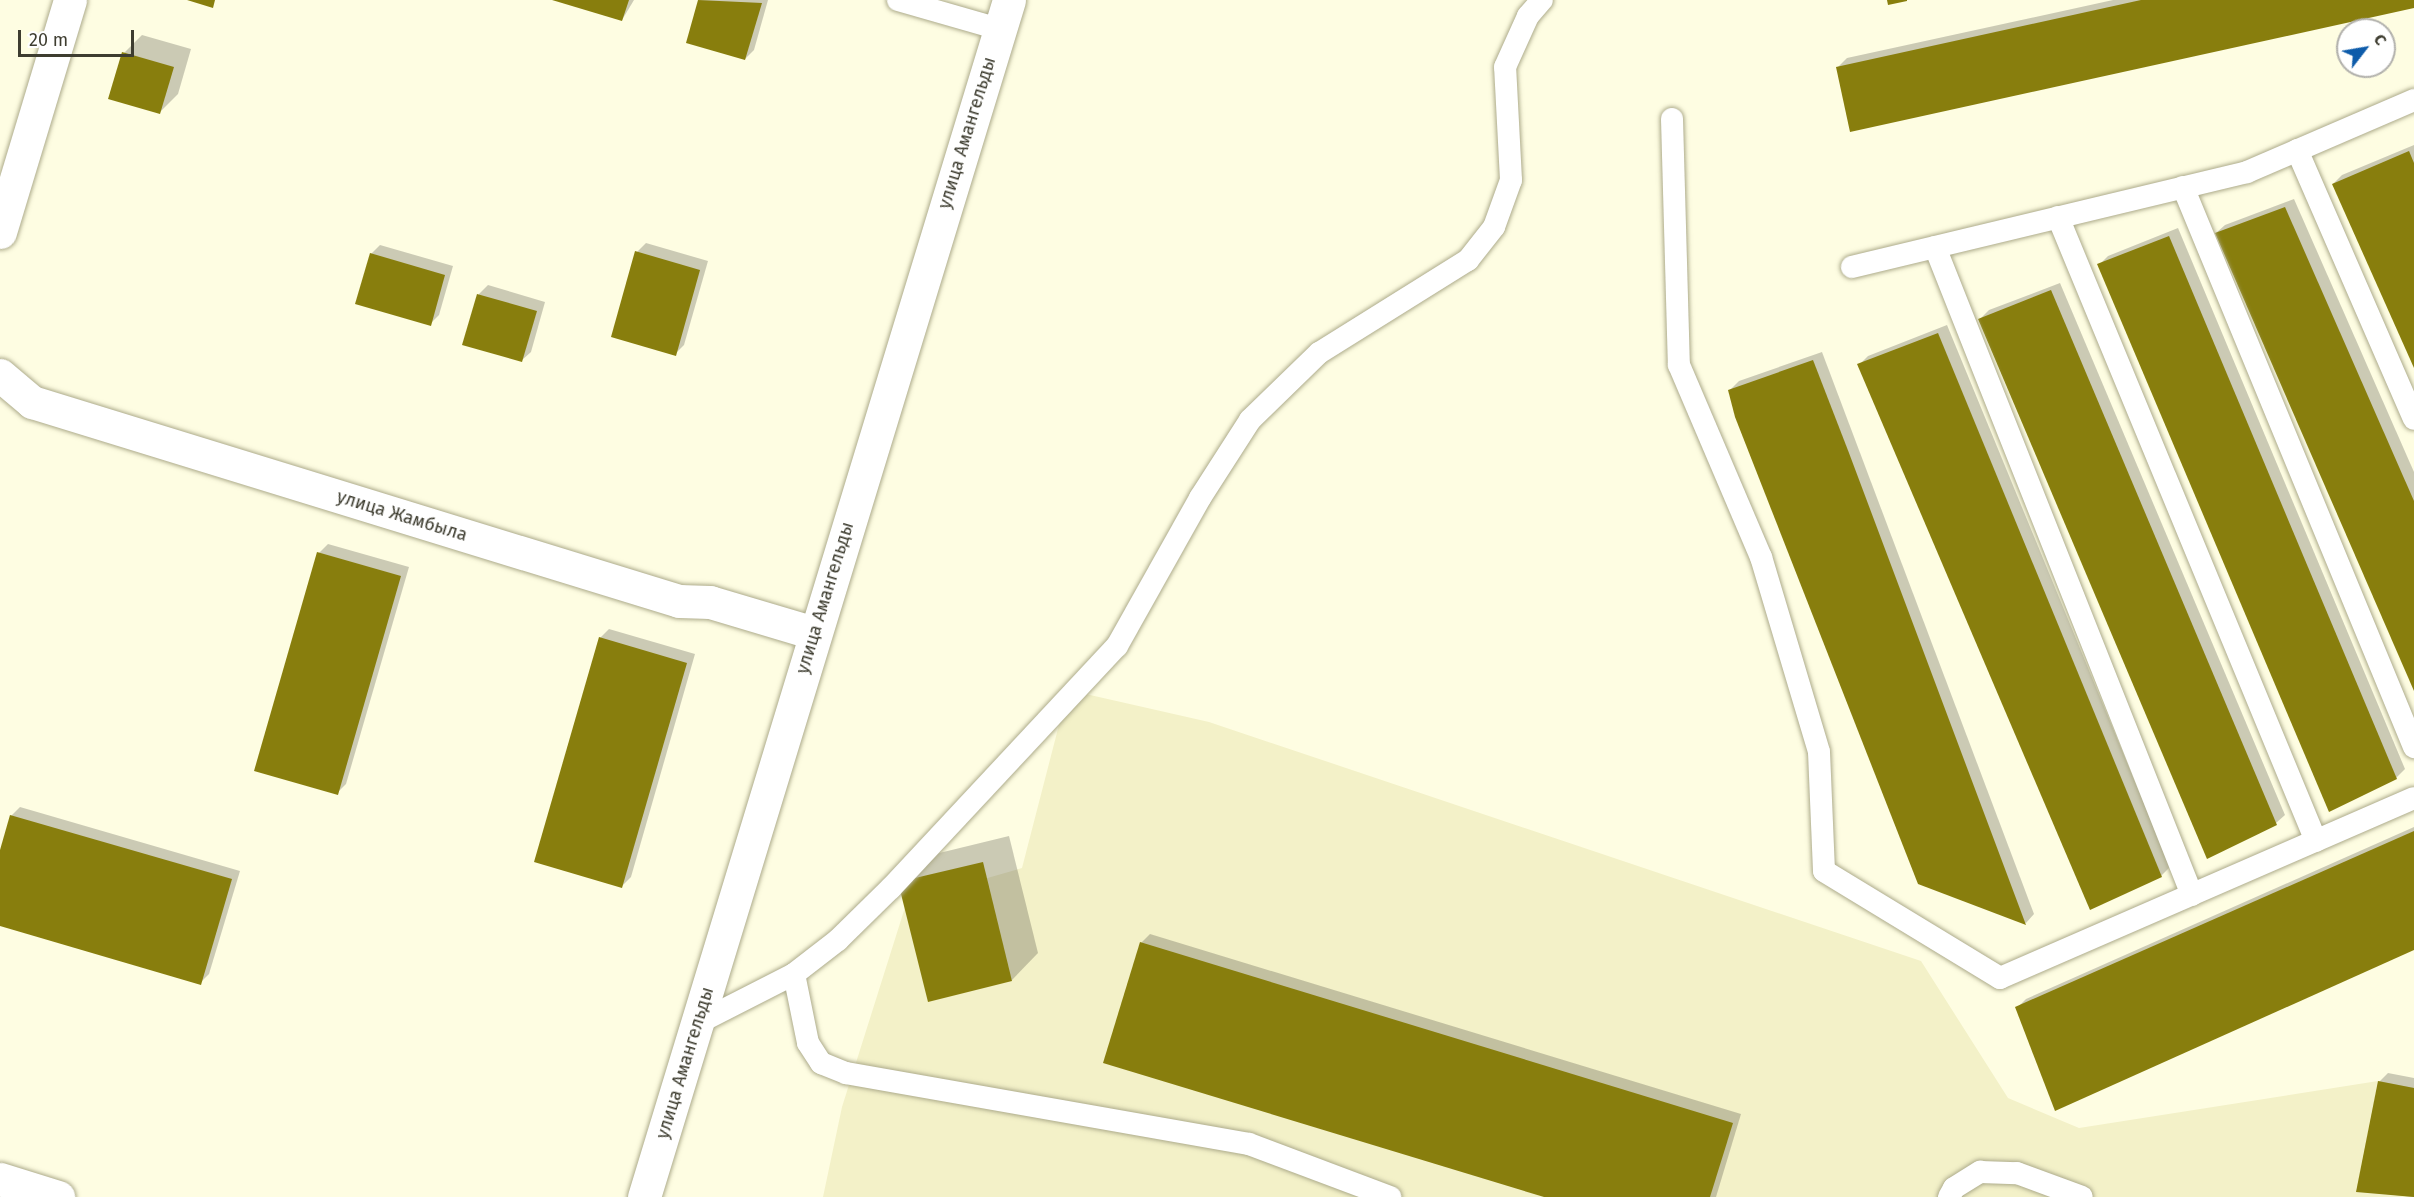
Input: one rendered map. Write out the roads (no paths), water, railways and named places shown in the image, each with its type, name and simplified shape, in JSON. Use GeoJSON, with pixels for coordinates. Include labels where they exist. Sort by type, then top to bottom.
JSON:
{"type":"FeatureCollection","features":[{"type":"Feature","properties":{"kind":"street"},"geometry":{"type":"LineString","coordinates":[[0,232],[70,0]]}},
{"type":"Feature","properties":{"kind":"street","name":"улица Амангельды"},"geometry":{"type":"LineString","coordinates":[[644,1197],[1004,15]]}},
{"type":"Feature","properties":{"kind":"street","name":"улица Жамбыла"},"geometry":{"type":"LineString","coordinates":[[0,375],[32,402],[679,601],[710,603],[814,633]]}},
{"type":"Feature","properties":{"kind":"street"},"geometry":{"type":"LineString","coordinates":[[0,1179],[58,1197]]}},
{"type":"Feature","properties":{"kind":"lane"},"geometry":{"type":"LineString","coordinates":[[898,0],[1004,15]]}},
{"type":"Feature","properties":{"kind":"lane"},"geometry":{"type":"LineString","coordinates":[[696,1024],[794,974],[838,940],[891,888],[1117,646],[1200,498],[1250,420],[1319,353],[1468,260],[1494,227],[1511,180],[1505,67],[1528,16],[1542,0]]}},
{"type":"Feature","properties":{"kind":"lane"},"geometry":{"type":"LineString","coordinates":[[1852,267],[2247,172],[2414,100]]}},
{"type":"Feature","properties":{"kind":"lane"},"geometry":{"type":"LineString","coordinates":[[1672,119],[1679,364],[1761,557],[1816,741],[1824,871],[2000,978],[2414,798]]}},
{"type":"Feature","properties":{"kind":"lane"},"geometry":{"type":"LineString","coordinates":[[2296,150],[2414,419]]}},
{"type":"Feature","properties":{"kind":"lane"},"geometry":{"type":"LineString","coordinates":[[2183,187],[2414,747]]}},
{"type":"Feature","properties":{"kind":"lane"},"geometry":{"type":"LineString","coordinates":[[2058,217],[2316,841]]}},
{"type":"Feature","properties":{"kind":"lane"},"geometry":{"type":"LineString","coordinates":[[1935,247],[2192,895]]}},
{"type":"Feature","properties":{"kind":"lane"},"geometry":{"type":"LineString","coordinates":[[794,974],[808,1043],[821,1064],[846,1073],[1249,1144],[1390,1197]]}},
{"type":"Feature","properties":{"kind":"lane"},"geometry":{"type":"LineString","coordinates":[[1949,1197],[1954,1188],[1980,1172],[2017,1173],[2082,1197]]}}]}
